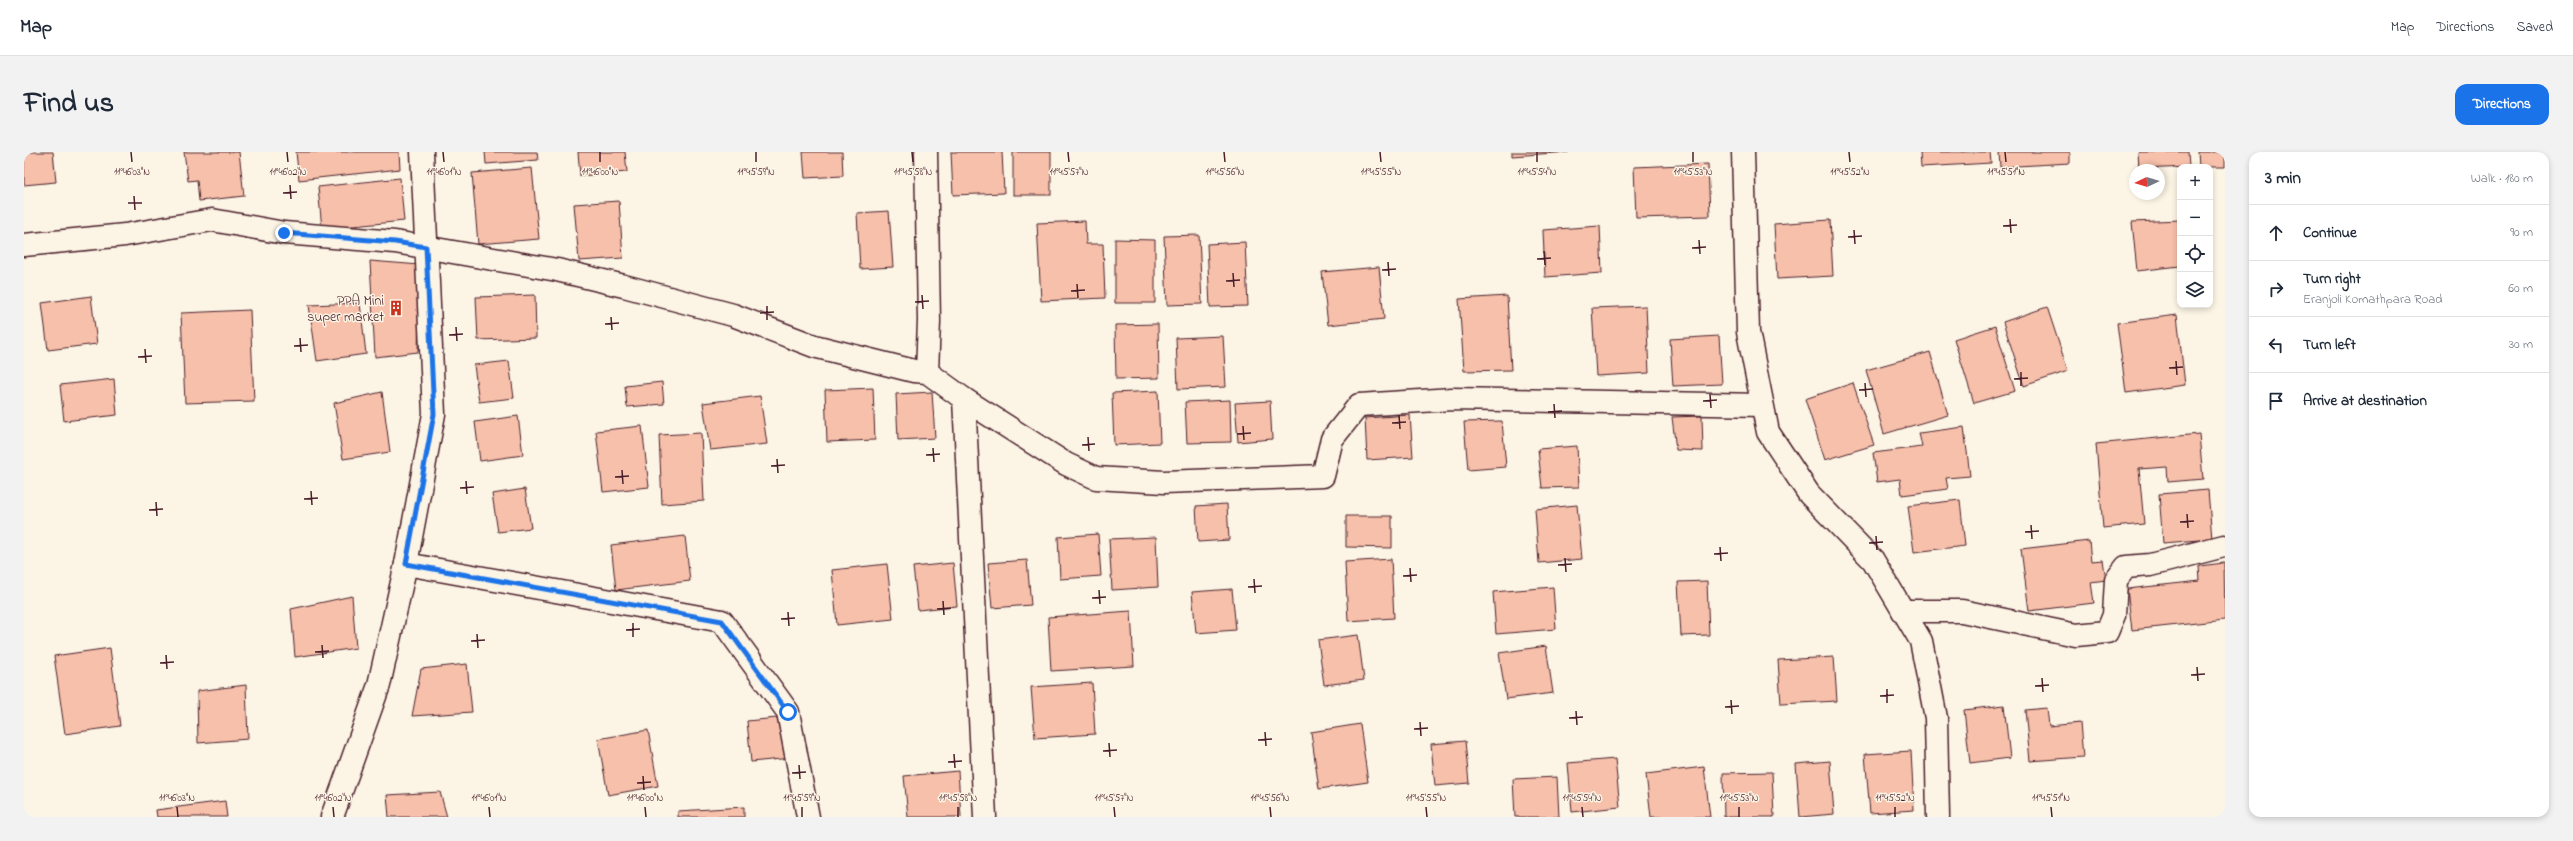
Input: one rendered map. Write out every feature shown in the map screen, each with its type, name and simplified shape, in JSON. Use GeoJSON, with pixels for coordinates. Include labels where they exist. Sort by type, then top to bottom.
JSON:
{"type":"FeatureCollection","features":[{"type":"Feature","properties":{"kind":"street"},"geometry":{"type":"LineString","coordinates":[[332,817],[379,685],[406,564],[434,414],[422,152]]}},
{"type":"Feature","properties":{"kind":"street"},"geometry":{"type":"LineString","coordinates":[[926,152],[929,321],[927,372]]}},
{"type":"Feature","properties":{"kind":"street"},"geometry":{"type":"LineString","coordinates":[[1743,152],[1748,332],[1768,432],[1809,494],[1873,560],[1920,641],[1936,718],[1938,817]]}},
{"type":"Feature","properties":{"kind":"street"},"geometry":{"type":"LineString","coordinates":[[24,245],[125,235],[212,220],[284,233],[395,242],[557,270],[733,315],[814,346],[914,371],[927,372],[964,399],[1066,464],[1096,478],[1164,482],[1323,476],[1332,439],[1359,405],[1452,399],[1762,406]]}},
{"type":"Feature","properties":{"kind":"street"},"geometry":{"type":"LineString","coordinates":[[964,399],[985,817]]}},
{"type":"Feature","properties":{"kind":"street"},"geometry":{"type":"LineString","coordinates":[[1903,611],[1962,611],[2076,634],[2107,632],[2114,615],[2116,580],[2126,567],[2150,565],[2224,546]]}},
{"type":"Feature","properties":{"kind":"street"},"geometry":{"type":"LineString","coordinates":[[406,564],[722,621],[788,712],[808,817]]}},
{"type":"Feature","properties":{"kind":"building"},"geometry":{"type":"Polygon","coordinates":[[[24,152],[53,152],[56,182],[24,185],[24,152]]]}},
{"type":"Feature","properties":{"kind":"building"},"geometry":{"type":"Polygon","coordinates":[[[184,152],[239,152],[244,196],[199,201],[197,180],[188,181],[184,152]]]}},
{"type":"Feature","properties":{"kind":"building"},"geometry":{"type":"Polygon","coordinates":[[[296,152],[399,152],[400,169],[299,180],[296,152]]]}},
{"type":"Feature","properties":{"kind":"building"},"geometry":{"type":"Polygon","coordinates":[[[485,152],[537,152],[538,160],[486,164],[485,152]]]}},
{"type":"Feature","properties":{"kind":"building"},"geometry":{"type":"Polygon","coordinates":[[[578,152],[625,152],[627,172],[580,176],[578,152]]]}},
{"type":"Feature","properties":{"kind":"building"},"geometry":{"type":"Polygon","coordinates":[[[803,152],[842,152],[843,176],[805,178],[803,152]]]}},
{"type":"Feature","properties":{"kind":"building"},"geometry":{"type":"Polygon","coordinates":[[[951,152],[1002,152],[1004,193],[953,195],[951,152]]]}},
{"type":"Feature","properties":{"kind":"building"},"geometry":{"type":"Polygon","coordinates":[[[1013,152],[1051,152],[1051,195],[1013,195],[1013,152]]]}},
{"type":"Feature","properties":{"kind":"building"},"geometry":{"type":"Polygon","coordinates":[[[1512,152],[1569,152],[1512,156],[1512,152]]]}},
{"type":"Feature","properties":{"kind":"building"},"geometry":{"type":"Polygon","coordinates":[[[1920,152],[1990,152],[1991,163],[1921,167],[1920,152]]]}},
{"type":"Feature","properties":{"kind":"building"},"geometry":{"type":"Polygon","coordinates":[[[1999,152],[2070,152],[2070,163],[2000,167],[1999,152]]]}},
{"type":"Feature","properties":{"kind":"building"},"geometry":{"type":"Polygon","coordinates":[[[2138,152],[2188,152],[2189,164],[2177,164],[2177,167],[2165,168],[2165,164],[2139,164],[2138,152]]]}},
{"type":"Feature","properties":{"kind":"building"},"geometry":{"type":"Polygon","coordinates":[[[2198,152],[2225,152],[2225,167],[2213,167],[2213,164],[2199,164],[2198,152]]]}},
{"type":"Feature","properties":{"kind":"building"},"geometry":{"type":"Polygon","coordinates":[[[1708,164],[1710,216],[1636,218],[1634,167],[1708,164]]]}},
{"type":"Feature","properties":{"kind":"building"},"geometry":{"type":"Polygon","coordinates":[[[532,168],[539,239],[478,244],[472,173],[532,168]]]}},
{"type":"Feature","properties":{"kind":"building"},"geometry":{"type":"Polygon","coordinates":[[[400,178],[404,221],[322,229],[318,187],[400,178]]]}},
{"type":"Feature","properties":{"kind":"building"},"geometry":{"type":"Polygon","coordinates":[[[619,201],[623,258],[579,261],[574,204],[619,201]]]}},
{"type":"Feature","properties":{"kind":"building"},"geometry":{"type":"Polygon","coordinates":[[[889,211],[893,267],[860,269],[857,213],[889,211]]]}},
{"type":"Feature","properties":{"kind":"building"},"geometry":{"type":"Polygon","coordinates":[[[1830,220],[1833,276],[1777,279],[1774,224],[1830,220]]]}},
{"type":"Feature","properties":{"kind":"building"},"geometry":{"type":"Polygon","coordinates":[[[2177,220],[2177,266],[2137,271],[2132,222],[2177,220]]]}},
{"type":"Feature","properties":{"kind":"building"},"geometry":{"type":"Polygon","coordinates":[[[1085,221],[1086,244],[1103,244],[1105,298],[1041,301],[1037,223],[1085,221]]]}},
{"type":"Feature","properties":{"kind":"building"},"geometry":{"type":"Polygon","coordinates":[[[1600,226],[1602,273],[1545,277],[1543,230],[1600,226]]]}},
{"type":"Feature","properties":{"kind":"building"},"geometry":{"type":"Polygon","coordinates":[[[1199,235],[1202,304],[1167,305],[1164,236],[1199,235]]]}},
{"type":"Feature","properties":{"kind":"building"},"geometry":{"type":"Polygon","coordinates":[[[1115,239],[1155,240],[1155,303],[1115,303],[1115,239]]]}},
{"type":"Feature","properties":{"kind":"building"},"geometry":{"type":"Polygon","coordinates":[[[1245,242],[1248,306],[1210,307],[1207,244],[1245,242]]]}},
{"type":"Feature","properties":{"kind":"building","name":"PPA Mini super market"},"geometry":{"type":"Polygon","coordinates":[[[370,261],[420,265],[418,352],[375,357],[370,261]]]}},
{"type":"Feature","properties":{"kind":"building"},"geometry":{"type":"Polygon","coordinates":[[[1379,267],[1384,319],[1328,325],[1322,272],[1379,267]]]}},
{"type":"Feature","properties":{"kind":"building"},"geometry":{"type":"Polygon","coordinates":[[[535,295],[536,338],[478,340],[476,297],[535,295]]]}},
{"type":"Feature","properties":{"kind":"building"},"geometry":{"type":"Polygon","coordinates":[[[91,296],[97,344],[48,350],[42,303],[91,296]]]}},
{"type":"Feature","properties":{"kind":"building"},"geometry":{"type":"Polygon","coordinates":[[[1507,296],[1511,370],[1464,371],[1459,299],[1507,296]]]}},
{"type":"Feature","properties":{"kind":"building"},"geometry":{"type":"Polygon","coordinates":[[[360,303],[366,354],[317,361],[309,305],[360,303]]]}},
{"type":"Feature","properties":{"kind":"building"},"geometry":{"type":"Polygon","coordinates":[[[1646,306],[1649,373],[1596,376],[1592,308],[1646,306]]]}},
{"type":"Feature","properties":{"kind":"building"},"geometry":{"type":"Polygon","coordinates":[[[2047,307],[2068,371],[2024,386],[2003,322],[2047,307]]]}},
{"type":"Feature","properties":{"kind":"building"},"geometry":{"type":"Polygon","coordinates":[[[250,310],[254,401],[185,403],[181,313],[250,310]]]}},
{"type":"Feature","properties":{"kind":"building"},"geometry":{"type":"Polygon","coordinates":[[[2177,315],[2185,385],[2126,393],[2117,323],[2177,315]]]}},
{"type":"Feature","properties":{"kind":"building"},"geometry":{"type":"Polygon","coordinates":[[[1158,324],[1159,378],[1116,379],[1115,325],[1158,324]]]}},
{"type":"Feature","properties":{"kind":"building"},"geometry":{"type":"Polygon","coordinates":[[[1995,326],[2015,391],[1974,403],[1954,339],[1995,326]]]}},
{"type":"Feature","properties":{"kind":"building"},"geometry":{"type":"Polygon","coordinates":[[[1223,336],[1226,387],[1178,389],[1176,338],[1223,336]]]}},
{"type":"Feature","properties":{"kind":"building"},"geometry":{"type":"Polygon","coordinates":[[[1719,336],[1722,384],[1673,386],[1670,339],[1719,336]]]}},
{"type":"Feature","properties":{"kind":"building"},"geometry":{"type":"Polygon","coordinates":[[[1930,352],[1948,415],[1884,434],[1866,370],[1930,352]]]}},
{"type":"Feature","properties":{"kind":"building"},"geometry":{"type":"Polygon","coordinates":[[[509,361],[514,398],[479,402],[474,365],[509,361]]]}},
{"type":"Feature","properties":{"kind":"building"},"geometry":{"type":"Polygon","coordinates":[[[114,379],[117,415],[64,421],[60,385],[114,379]]]}},
{"type":"Feature","properties":{"kind":"building"},"geometry":{"type":"Polygon","coordinates":[[[662,382],[664,404],[627,407],[625,386],[662,382]]]}},
{"type":"Feature","properties":{"kind":"building"},"geometry":{"type":"Polygon","coordinates":[[[1853,383],[1874,445],[1825,460],[1805,399],[1853,383]]]}},
{"type":"Feature","properties":{"kind":"building"},"geometry":{"type":"Polygon","coordinates":[[[873,388],[875,440],[827,442],[825,390],[873,388]]]}},
{"type":"Feature","properties":{"kind":"building"},"geometry":{"type":"Polygon","coordinates":[[[1158,391],[1160,443],[1114,445],[1112,393],[1158,391]]]}},
{"type":"Feature","properties":{"kind":"building"},"geometry":{"type":"Polygon","coordinates":[[[382,392],[390,452],[343,459],[334,403],[382,392]]]}},
{"type":"Feature","properties":{"kind":"building"},"geometry":{"type":"Polygon","coordinates":[[[932,392],[935,438],[898,440],[896,394],[932,392]]]}},
{"type":"Feature","properties":{"kind":"building"},"geometry":{"type":"Polygon","coordinates":[[[760,396],[767,444],[710,450],[703,403],[760,396]]]}},
{"type":"Feature","properties":{"kind":"building"},"geometry":{"type":"Polygon","coordinates":[[[1230,400],[1231,442],[1187,443],[1185,402],[1230,400]]]}},
{"type":"Feature","properties":{"kind":"building"},"geometry":{"type":"Polygon","coordinates":[[[1270,401],[1272,439],[1238,442],[1235,403],[1270,401]]]}},
{"type":"Feature","properties":{"kind":"building"},"geometry":{"type":"Polygon","coordinates":[[[1410,415],[1413,457],[1367,460],[1365,418],[1410,415]]]}},
{"type":"Feature","properties":{"kind":"building"},"geometry":{"type":"Polygon","coordinates":[[[518,416],[523,455],[480,461],[475,422],[518,416]]]}},
{"type":"Feature","properties":{"kind":"building"},"geometry":{"type":"Polygon","coordinates":[[[1702,416],[1703,451],[1676,450],[1672,417],[1702,416]]]}},
{"type":"Feature","properties":{"kind":"building"},"geometry":{"type":"Polygon","coordinates":[[[1502,421],[1506,467],[1468,470],[1464,422],[1502,421]]]}},
{"type":"Feature","properties":{"kind":"building"},"geometry":{"type":"Polygon","coordinates":[[[642,426],[649,487],[603,492],[596,431],[642,426]]]}},
{"type":"Feature","properties":{"kind":"building"},"geometry":{"type":"Polygon","coordinates":[[[1964,427],[1970,476],[1946,478],[1948,489],[1902,495],[1900,479],[1877,482],[1873,453],[1922,447],[1919,433],[1964,427]]]}},
{"type":"Feature","properties":{"kind":"building"},"geometry":{"type":"Polygon","coordinates":[[[701,433],[704,501],[662,504],[659,435],[701,433]]]}},
{"type":"Feature","properties":{"kind":"building"},"geometry":{"type":"Polygon","coordinates":[[[2199,434],[2203,479],[2168,482],[2167,467],[2139,469],[2144,524],[2103,528],[2096,444],[2199,434]]]}},
{"type":"Feature","properties":{"kind":"building"},"geometry":{"type":"Polygon","coordinates":[[[1577,446],[1579,487],[1542,488],[1538,449],[1577,446]]]}},
{"type":"Feature","properties":{"kind":"building"},"geometry":{"type":"Polygon","coordinates":[[[525,489],[531,528],[498,532],[492,494],[525,489]]]}},
{"type":"Feature","properties":{"kind":"building"},"geometry":{"type":"Polygon","coordinates":[[[2208,490],[2212,539],[2163,543],[2159,494],[2208,490]]]}},
{"type":"Feature","properties":{"kind":"building"},"geometry":{"type":"Polygon","coordinates":[[[1960,500],[1965,546],[1914,552],[1908,506],[1960,500]]]}},
{"type":"Feature","properties":{"kind":"building"},"geometry":{"type":"Polygon","coordinates":[[[1227,504],[1229,540],[1198,542],[1196,506],[1227,504]]]}},
{"type":"Feature","properties":{"kind":"building"},"geometry":{"type":"Polygon","coordinates":[[[1577,505],[1582,559],[1539,563],[1535,509],[1577,505]]]}},
{"type":"Feature","properties":{"kind":"building"},"geometry":{"type":"Polygon","coordinates":[[[1346,516],[1392,516],[1392,548],[1346,547],[1346,516]]]}},
{"type":"Feature","properties":{"kind":"building"},"geometry":{"type":"Polygon","coordinates":[[[1098,534],[1101,576],[1060,579],[1058,537],[1098,534]]]}},
{"type":"Feature","properties":{"kind":"building"},"geometry":{"type":"Polygon","coordinates":[[[685,536],[690,581],[616,590],[611,545],[685,536]]]}},
{"type":"Feature","properties":{"kind":"building"},"geometry":{"type":"Polygon","coordinates":[[[1156,537],[1158,587],[1112,590],[1109,539],[1156,537]]]}},
{"type":"Feature","properties":{"kind":"building"},"geometry":{"type":"Polygon","coordinates":[[[2089,541],[2091,561],[2103,560],[2106,580],[2091,582],[2094,603],[2029,611],[2021,549],[2089,541]]]}},
{"type":"Feature","properties":{"kind":"building"},"geometry":{"type":"Polygon","coordinates":[[[1391,559],[1394,618],[1348,621],[1345,562],[1391,559]]]}},
{"type":"Feature","properties":{"kind":"building"},"geometry":{"type":"Polygon","coordinates":[[[1027,560],[1031,605],[992,608],[988,563],[1027,560]]]}},
{"type":"Feature","properties":{"kind":"building"},"geometry":{"type":"Polygon","coordinates":[[[953,563],[957,606],[918,610],[913,567],[953,563]]]}},
{"type":"Feature","properties":{"kind":"building"},"geometry":{"type":"Polygon","coordinates":[[[2224,563],[2225,620],[2132,630],[2127,589],[2200,581],[2199,566],[2224,563]]]}},
{"type":"Feature","properties":{"kind":"building"},"geometry":{"type":"Polygon","coordinates":[[[887,564],[893,619],[837,625],[832,570],[887,564]]]}},
{"type":"Feature","properties":{"kind":"building"},"geometry":{"type":"Polygon","coordinates":[[[1707,581],[1709,635],[1681,636],[1678,582],[1707,581]]]}},
{"type":"Feature","properties":{"kind":"building"},"geometry":{"type":"Polygon","coordinates":[[[1553,587],[1556,629],[1496,634],[1493,592],[1553,587]]]}},
{"type":"Feature","properties":{"kind":"building"},"geometry":{"type":"Polygon","coordinates":[[[1232,589],[1236,630],[1196,633],[1192,592],[1232,589]]]}},
{"type":"Feature","properties":{"kind":"building"},"geometry":{"type":"Polygon","coordinates":[[[352,596],[356,648],[295,657],[291,609],[352,596]]]}},
{"type":"Feature","properties":{"kind":"building"},"geometry":{"type":"Polygon","coordinates":[[[1131,611],[1134,666],[1051,671],[1048,617],[1131,611]]]}},
{"type":"Feature","properties":{"kind":"building"},"geometry":{"type":"Polygon","coordinates":[[[1358,635],[1364,680],[1324,685],[1318,640],[1358,635]]]}},
{"type":"Feature","properties":{"kind":"building"},"geometry":{"type":"Polygon","coordinates":[[[1546,646],[1553,693],[1506,699],[1499,653],[1546,646]]]}},
{"type":"Feature","properties":{"kind":"building"},"geometry":{"type":"Polygon","coordinates":[[[110,648],[120,726],[65,734],[54,656],[110,648]]]}},
{"type":"Feature","properties":{"kind":"building"},"geometry":{"type":"Polygon","coordinates":[[[1834,657],[1837,701],[1781,704],[1778,660],[1834,657]]]}},
{"type":"Feature","properties":{"kind":"building"},"geometry":{"type":"Polygon","coordinates":[[[467,664],[472,712],[412,716],[421,669],[467,664]]]}},
{"type":"Feature","properties":{"kind":"building"},"geometry":{"type":"Polygon","coordinates":[[[1092,683],[1095,734],[1035,738],[1031,687],[1092,683]]]}},
{"type":"Feature","properties":{"kind":"building"},"geometry":{"type":"Polygon","coordinates":[[[246,685],[248,739],[198,743],[197,691],[246,685]]]}},
{"type":"Feature","properties":{"kind":"building"},"geometry":{"type":"Polygon","coordinates":[[[2004,705],[2010,758],[1970,763],[1964,710],[2004,705]]]}},
{"type":"Feature","properties":{"kind":"building"},"geometry":{"type":"Polygon","coordinates":[[[2047,708],[2049,726],[2080,723],[2083,757],[2030,761],[2025,710],[2047,708]]]}},
{"type":"Feature","properties":{"kind":"building"},"geometry":{"type":"Polygon","coordinates":[[[787,717],[791,758],[751,762],[747,721],[787,717]]]}},
{"type":"Feature","properties":{"kind":"building"},"geometry":{"type":"Polygon","coordinates":[[[1360,724],[1368,782],[1319,789],[1311,732],[1360,724]]]}},
{"type":"Feature","properties":{"kind":"building"},"geometry":{"type":"Polygon","coordinates":[[[648,730],[658,786],[608,795],[598,739],[648,730]]]}},
{"type":"Feature","properties":{"kind":"building"},"geometry":{"type":"Polygon","coordinates":[[[1465,741],[1469,783],[1435,786],[1431,744],[1465,741]]]}},
{"type":"Feature","properties":{"kind":"building"},"geometry":{"type":"Polygon","coordinates":[[[1911,751],[1914,810],[1870,813],[1865,754],[1911,751]]]}},
{"type":"Feature","properties":{"kind":"building"},"geometry":{"type":"Polygon","coordinates":[[[1615,759],[1620,807],[1572,812],[1568,763],[1615,759]]]}},
{"type":"Feature","properties":{"kind":"building"},"geometry":{"type":"Polygon","coordinates":[[[1830,761],[1834,814],[1800,817],[1796,764],[1830,761]]]}},
{"type":"Feature","properties":{"kind":"building"},"geometry":{"type":"Polygon","coordinates":[[[1704,767],[1710,817],[1651,817],[1646,774],[1704,767]]]}},
{"type":"Feature","properties":{"kind":"building"},"geometry":{"type":"Polygon","coordinates":[[[958,771],[961,817],[908,817],[904,776],[958,771]]]}},
{"type":"Feature","properties":{"kind":"building"},"geometry":{"type":"Polygon","coordinates":[[[1772,772],[1774,817],[1724,817],[1723,773],[1772,772]]]}},
{"type":"Feature","properties":{"kind":"building"},"geometry":{"type":"Polygon","coordinates":[[[1557,777],[1559,817],[1515,817],[1513,779],[1557,777]]]}},
{"type":"Feature","properties":{"kind":"building"},"geometry":{"type":"Polygon","coordinates":[[[440,792],[447,817],[389,817],[387,795],[440,792]]]}},
{"type":"Feature","properties":{"kind":"building"},"geometry":{"type":"Polygon","coordinates":[[[225,801],[227,817],[157,817],[156,810],[225,801]]]}},
{"type":"Feature","properties":{"kind":"building"},"geometry":{"type":"Polygon","coordinates":[[[744,807],[744,817],[678,817],[678,811],[744,807]]]}},
{"type":"Feature","properties":{"kind":"place","name":"PPA Mini super market"},"geometry":{"type":"Point","coordinates":[396,308]}},
{"type":"Feature","properties":{"kind":"route"},"geometry":{"type":"LineString","coordinates":[[284,233],[395,242],[426,247],[434,414],[406,564],[722,621],[788,712]]}}]}
